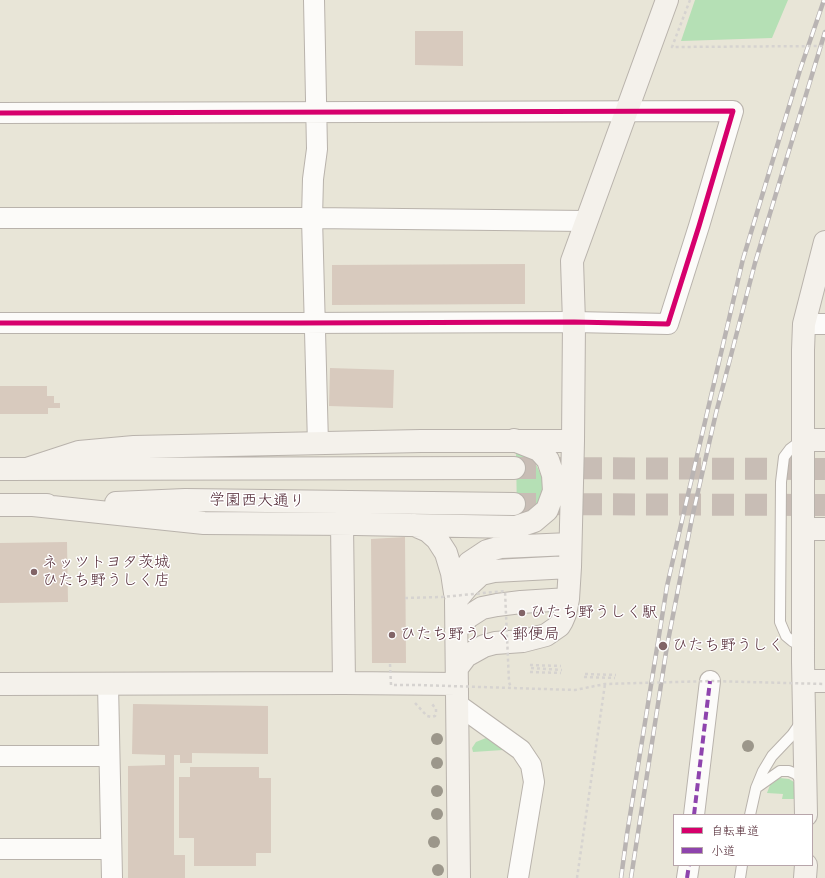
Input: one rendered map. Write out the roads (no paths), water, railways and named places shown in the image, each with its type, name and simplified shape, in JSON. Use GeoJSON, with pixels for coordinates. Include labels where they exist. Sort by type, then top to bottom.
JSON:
{"type":"FeatureCollection","features":[{"type":"Feature","properties":{"kind":"street"},"geometry":{"type":"LineString","coordinates":[[314,0],[317,149],[313,179],[312,218],[318,444]]}},
{"type":"Feature","properties":{"kind":"street"},"geometry":{"type":"LineString","coordinates":[[457,685],[466,656],[484,646],[495,643],[523,641],[537,638],[553,631],[562,621],[568,600],[570,567],[574,322],[572,261],[668,0]]}},
{"type":"Feature","properties":{"kind":"street"},"geometry":{"type":"LineString","coordinates":[[0,113],[732,111],[699,226],[668,324],[574,322],[0,323]]}},
{"type":"Feature","properties":{"kind":"street"},"geometry":{"type":"LineString","coordinates":[[0,218],[312,218],[586,221]]}},
{"type":"Feature","properties":{"kind":"street"},"geometry":{"type":"LineString","coordinates":[[806,814],[807,788],[804,718],[818,682],[803,647],[803,350],[815,324],[825,242]]}},
{"type":"Feature","properties":{"kind":"street"},"geometry":{"type":"LineString","coordinates":[[27,470],[79,452],[126,447],[514,440],[573,441]]}},
{"type":"Feature","properties":{"kind":"street"},"geometry":{"type":"LineString","coordinates":[[33,505],[204,523],[516,527],[534,521],[547,510],[554,491],[553,475],[548,460],[539,450],[514,440]]}},
{"type":"Feature","properties":{"kind":"street"},"geometry":{"type":"LineString","coordinates":[[803,440],[825,440]]}},
{"type":"Feature","properties":{"kind":"street","name":"学園西大通り"},"geometry":{"type":"LineString","coordinates":[[0,469],[514,468]]}},
{"type":"Feature","properties":{"kind":"street","name":"学園西大通り"},"geometry":{"type":"LineString","coordinates":[[0,505],[185,500],[514,504]]}},
{"type":"Feature","properties":{"kind":"street"},"geometry":{"type":"LineString","coordinates":[[342,524],[344,683]]}},
{"type":"Feature","properties":{"kind":"street"},"geometry":{"type":"LineString","coordinates":[[414,525],[428,531],[437,539],[446,553],[452,573],[456,600],[459,878]]}},
{"type":"Feature","properties":{"kind":"street"},"geometry":{"type":"LineString","coordinates":[[803,529],[825,529]]}},
{"type":"Feature","properties":{"kind":"street"},"geometry":{"type":"LineString","coordinates":[[456,600],[461,576],[469,562],[487,551],[501,547],[570,544]]}},
{"type":"Feature","properties":{"kind":"street"},"geometry":{"type":"LineString","coordinates":[[456,600],[481,574],[494,571],[570,567]]}},
{"type":"Feature","properties":{"kind":"street"},"geometry":{"type":"LineString","coordinates":[[456,630],[468,617],[482,608],[521,602],[568,600]]}},
{"type":"Feature","properties":{"kind":"street"},"geometry":{"type":"LineString","coordinates":[[694,814],[710,681]]}},
{"type":"Feature","properties":{"kind":"street"},"geometry":{"type":"LineString","coordinates":[[0,684],[344,683],[457,685],[521,750],[531,765],[534,782],[518,878]]}},
{"type":"Feature","properties":{"kind":"street"},"geometry":{"type":"LineString","coordinates":[[108,684],[112,878]]}},
{"type":"Feature","properties":{"kind":"street"},"geometry":{"type":"LineString","coordinates":[[0,756],[109,756]]}},
{"type":"Feature","properties":{"kind":"street"},"geometry":{"type":"LineString","coordinates":[[0,849],[112,849]]}},
{"type":"Feature","properties":{"kind":"street"},"geometry":{"type":"LineString","coordinates":[[687,878],[689,866]]}},
{"type":"Feature","properties":{"kind":"street"},"geometry":{"type":"LineString","coordinates":[[805,878],[806,866]]}},
{"type":"Feature","properties":{"kind":"lane"},"geometry":{"type":"LineString","coordinates":[[803,440],[790,449],[784,457],[781,482],[780,622],[786,636],[803,647]]}},
{"type":"Feature","properties":{"kind":"lane"},"geometry":{"type":"LineString","coordinates":[[750,814],[756,788],[763,771],[772,756],[792,735],[804,718]]}},
{"type":"Feature","properties":{"kind":"lane"},"geometry":{"type":"LineString","coordinates":[[756,788],[780,771],[789,771],[796,774],[807,788]]}},
{"type":"Feature","properties":{"kind":"lane"},"geometry":{"type":"LineString","coordinates":[[740,878],[742,866]]}},
{"type":"Feature","properties":{"kind":"tunnel"},"geometry":{"type":"LineString","coordinates":[[514,468],[825,469]]}},
{"type":"Feature","properties":{"kind":"tunnel"},"geometry":{"type":"LineString","coordinates":[[514,504],[825,505]]}},
{"type":"Feature","properties":{"kind":"railway"},"geometry":{"type":"LineString","coordinates":[[621,878],[667,586],[683,516],[743,259],[800,70],[824,0]]}},
{"type":"Feature","properties":{"kind":"railway"},"geometry":{"type":"LineString","coordinates":[[631,878],[667,646],[692,518],[716,413],[755,263],[825,32]]}},
{"type":"Feature","properties":{"kind":"place","name":"ネッツトヨタ茨城 ひたち野うしく店"},"geometry":{"type":"Point","coordinates":[34,572]}},
{"type":"Feature","properties":{"kind":"place","name":"ひたち野うしく駅"},"geometry":{"type":"Point","coordinates":[522,613]}},
{"type":"Feature","properties":{"kind":"place","name":"ひたち野うしく郵便局"},"geometry":{"type":"Point","coordinates":[392,635]}},
{"type":"Feature","properties":{"kind":"place","name":"ひたち野うしく"},"geometry":{"type":"Point","coordinates":[663,646]}}]}
